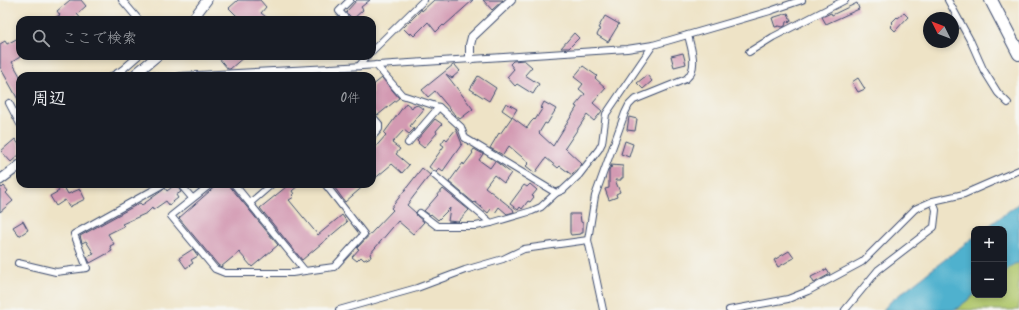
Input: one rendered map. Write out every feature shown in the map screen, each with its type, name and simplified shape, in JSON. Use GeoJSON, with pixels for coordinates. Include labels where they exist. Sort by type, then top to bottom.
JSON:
{"type":"FeatureCollection","features":[{"type":"Feature","properties":{"kind":"highway"},"geometry":{"type":"LineString","coordinates":[[991,0],[1019,54]]}},
{"type":"Feature","properties":{"kind":"main road"},"geometry":{"type":"LineString","coordinates":[[195,16],[207,0]]}},
{"type":"Feature","properties":{"kind":"main road"},"geometry":{"type":"LineString","coordinates":[[138,72],[152,60]]}},
{"type":"Feature","properties":{"kind":"main road"},"geometry":{"type":"LineString","coordinates":[[0,180],[16,168]]}},
{"type":"Feature","properties":{"kind":"street"},"geometry":{"type":"LineString","coordinates":[[122,0],[136,16]]}},
{"type":"Feature","properties":{"kind":"street"},"geometry":{"type":"LineString","coordinates":[[343,16],[339,11],[350,0]]}},
{"type":"Feature","properties":{"kind":"street"},"geometry":{"type":"LineString","coordinates":[[376,47],[424,0]]}},
{"type":"Feature","properties":{"kind":"street"},"geometry":{"type":"LineString","coordinates":[[470,59],[470,45],[472,37],[511,0]]}},
{"type":"Feature","properties":{"kind":"street"},"geometry":{"type":"LineString","coordinates":[[266,72],[556,55],[627,49],[653,45],[770,11],[802,0]]}},
{"type":"Feature","properties":{"kind":"street"},"geometry":{"type":"LineString","coordinates":[[749,52],[773,37],[845,0]]}},
{"type":"Feature","properties":{"kind":"street"},"geometry":{"type":"LineString","coordinates":[[948,0],[984,69],[998,93],[1008,103]]}},
{"type":"Feature","properties":{"kind":"street"},"geometry":{"type":"LineString","coordinates":[[603,310],[588,240],[595,196],[607,160],[618,136],[629,105],[634,100],[690,76],[693,68],[693,61],[688,35]]}},
{"type":"Feature","properties":{"kind":"street"},"geometry":{"type":"LineString","coordinates":[[420,213],[437,226],[476,226],[532,211],[541,207],[556,193],[564,190],[579,175],[599,149],[602,143],[606,114],[653,45]]}},
{"type":"Feature","properties":{"kind":"street"},"geometry":{"type":"LineString","coordinates":[[119,72],[133,60]]}},
{"type":"Feature","properties":{"kind":"street"},"geometry":{"type":"LineString","coordinates":[[359,66],[363,60]]}},
{"type":"Feature","properties":{"kind":"street"},"geometry":{"type":"LineString","coordinates":[[376,65],[402,95],[439,107],[461,127],[465,138],[556,193]]}},
{"type":"Feature","properties":{"kind":"street"},"geometry":{"type":"LineString","coordinates":[[331,68],[334,72]]}},
{"type":"Feature","properties":{"kind":"street"},"geometry":{"type":"LineString","coordinates":[[9,103],[16,116]]}},
{"type":"Feature","properties":{"kind":"street"},"geometry":{"type":"LineString","coordinates":[[408,143],[439,107]]}},
{"type":"Feature","properties":{"kind":"street"},"geometry":{"type":"LineString","coordinates":[[376,121],[379,124],[380,129],[376,133]]}},
{"type":"Feature","properties":{"kind":"street"},"geometry":{"type":"LineString","coordinates":[[729,310],[788,299],[808,291],[862,262],[915,209],[933,201],[964,194],[1019,170]]}},
{"type":"Feature","properties":{"kind":"street"},"geometry":{"type":"LineString","coordinates":[[434,175],[491,222]]}},
{"type":"Feature","properties":{"kind":"street"},"geometry":{"type":"LineString","coordinates":[[18,263],[56,272],[87,268],[74,234],[157,188]]}},
{"type":"Feature","properties":{"kind":"street"},"geometry":{"type":"LineString","coordinates":[[183,188],[192,198]]}},
{"type":"Feature","properties":{"kind":"street"},"geometry":{"type":"LineString","coordinates":[[205,188],[172,216],[215,269],[225,274],[292,273],[334,267],[364,234],[328,188]]}},
{"type":"Feature","properties":{"kind":"street"},"geometry":{"type":"LineString","coordinates":[[237,188],[305,271]]}},
{"type":"Feature","properties":{"kind":"street"},"geometry":{"type":"LineString","coordinates":[[250,203],[267,188]]}},
{"type":"Feature","properties":{"kind":"street"},"geometry":{"type":"LineString","coordinates":[[845,310],[878,270],[934,227],[936,221],[936,210],[933,201]]}},
{"type":"Feature","properties":{"kind":"street"},"geometry":{"type":"LineString","coordinates":[[339,310],[417,288],[464,270],[503,259],[524,249],[588,240]]}},
{"type":"Feature","properties":{"kind":"green space"},"geometry":{"type":"Polygon","coordinates":[[[1019,263],[1019,310],[955,310],[971,297],[1007,298],[1007,270],[1014,264],[1019,263]]]}},
{"type":"Feature","properties":{"kind":"water"},"geometry":{"type":"Polygon","coordinates":[[[1019,203],[1019,263],[1014,264],[1007,270],[1007,226],[989,226],[1019,203]]]}},
{"type":"Feature","properties":{"kind":"water"},"geometry":{"type":"Polygon","coordinates":[[[971,239],[971,297],[955,310],[883,310],[891,301],[971,239]]]}},
{"type":"Feature","properties":{"kind":"building"},"geometry":{"type":"Polygon","coordinates":[[[70,0],[81,0],[86,6],[77,14],[79,16],[58,16],[60,15],[57,11],[70,0]]]}},
{"type":"Feature","properties":{"kind":"building"},"geometry":{"type":"Polygon","coordinates":[[[238,0],[260,0],[266,7],[261,13],[265,16],[237,16],[229,8],[238,0]]]}},
{"type":"Feature","properties":{"kind":"building"},"geometry":{"type":"Polygon","coordinates":[[[357,0],[370,0],[361,7],[363,10],[356,16],[350,16],[346,12],[357,0]]]}},
{"type":"Feature","properties":{"kind":"building"},"geometry":{"type":"Polygon","coordinates":[[[434,0],[473,0],[436,32],[428,22],[414,36],[411,33],[410,35],[403,28],[421,9],[422,11],[434,0]]]}},
{"type":"Feature","properties":{"kind":"building"},"geometry":{"type":"Polygon","coordinates":[[[483,0],[503,0],[492,10],[483,0]]]}},
{"type":"Feature","properties":{"kind":"building"},"geometry":{"type":"Polygon","coordinates":[[[857,3],[859,9],[826,24],[822,17],[831,13],[832,15],[857,3]]]}},
{"type":"Feature","properties":{"kind":"building"},"geometry":{"type":"Polygon","coordinates":[[[788,13],[791,21],[786,22],[785,26],[783,27],[775,27],[772,18],[788,13]]]}},
{"type":"Feature","properties":{"kind":"building"},"geometry":{"type":"Polygon","coordinates":[[[904,13],[908,17],[895,31],[890,26],[893,23],[892,22],[904,13]]]}},
{"type":"Feature","properties":{"kind":"building"},"geometry":{"type":"Polygon","coordinates":[[[605,16],[619,24],[608,42],[597,35],[600,29],[598,28],[605,16]]]}},
{"type":"Feature","properties":{"kind":"building"},"geometry":{"type":"Polygon","coordinates":[[[574,33],[579,38],[569,48],[561,48],[574,33]]]}},
{"type":"Feature","properties":{"kind":"building"},"geometry":{"type":"Polygon","coordinates":[[[16,39],[16,60],[12,62],[18,72],[16,72],[16,96],[0,67],[0,44],[5,41],[7,44],[16,39]]]}},
{"type":"Feature","properties":{"kind":"building"},"geometry":{"type":"Polygon","coordinates":[[[683,53],[686,64],[674,67],[671,56],[683,53]]]}},
{"type":"Feature","properties":{"kind":"building"},"geometry":{"type":"Polygon","coordinates":[[[220,60],[240,60],[230,69],[228,69],[220,60]]]}},
{"type":"Feature","properties":{"kind":"building"},"geometry":{"type":"Polygon","coordinates":[[[524,60],[532,67],[525,75],[539,84],[533,94],[517,84],[515,86],[507,77],[514,69],[510,64],[513,61],[524,60]]]}},
{"type":"Feature","properties":{"kind":"building"},"geometry":{"type":"Polygon","coordinates":[[[453,65],[455,65],[460,71],[452,78],[446,74],[473,109],[460,119],[435,91],[428,97],[422,90],[453,65]]]}},
{"type":"Feature","properties":{"kind":"building"},"geometry":{"type":"Polygon","coordinates":[[[583,66],[597,76],[595,78],[606,88],[593,103],[602,111],[594,121],[587,115],[565,148],[582,164],[572,175],[560,166],[558,168],[546,158],[535,173],[526,166],[529,163],[509,146],[503,155],[490,148],[499,133],[500,134],[512,117],[527,128],[534,119],[535,120],[542,109],[541,108],[544,102],[556,109],[547,124],[545,123],[539,133],[553,146],[577,107],[575,106],[585,94],[579,89],[583,84],[574,77],[583,66]]]}},
{"type":"Feature","properties":{"kind":"building"},"geometry":{"type":"Polygon","coordinates":[[[647,75],[652,81],[643,89],[637,83],[647,75]]]}},
{"type":"Feature","properties":{"kind":"building"},"geometry":{"type":"Polygon","coordinates":[[[478,76],[496,88],[489,101],[470,89],[478,76]]]}},
{"type":"Feature","properties":{"kind":"building"},"geometry":{"type":"Polygon","coordinates":[[[382,78],[399,98],[378,115],[376,113],[376,83],[382,78]]]}},
{"type":"Feature","properties":{"kind":"building"},"geometry":{"type":"Polygon","coordinates":[[[858,78],[865,89],[858,92],[852,82],[858,78]]]}},
{"type":"Feature","properties":{"kind":"building"},"geometry":{"type":"Polygon","coordinates":[[[406,103],[412,108],[414,105],[417,105],[424,109],[410,126],[414,129],[409,134],[404,130],[392,143],[400,149],[396,154],[409,165],[402,173],[392,164],[376,178],[376,146],[386,135],[384,133],[406,103]]]}},
{"type":"Feature","properties":{"kind":"building"},"geometry":{"type":"Polygon","coordinates":[[[506,103],[517,109],[512,117],[502,110],[506,103]]]}},
{"type":"Feature","properties":{"kind":"building"},"geometry":{"type":"Polygon","coordinates":[[[629,117],[637,119],[635,131],[627,130],[629,117]]]}},
{"type":"Feature","properties":{"kind":"building"},"geometry":{"type":"Polygon","coordinates":[[[435,119],[442,124],[436,131],[437,133],[424,148],[418,143],[419,142],[417,140],[435,119]]]}},
{"type":"Feature","properties":{"kind":"building"},"geometry":{"type":"Polygon","coordinates":[[[456,129],[462,144],[443,171],[439,168],[434,171],[429,167],[444,146],[441,144],[445,138],[447,140],[456,129]]]}},
{"type":"Feature","properties":{"kind":"building"},"geometry":{"type":"Polygon","coordinates":[[[15,139],[16,158],[11,162],[1,151],[15,139]]]}},
{"type":"Feature","properties":{"kind":"building"},"geometry":{"type":"Polygon","coordinates":[[[625,141],[633,144],[629,157],[621,154],[625,141]]]}},
{"type":"Feature","properties":{"kind":"building"},"geometry":{"type":"Polygon","coordinates":[[[474,149],[483,154],[479,160],[490,168],[495,161],[511,173],[504,183],[494,175],[485,187],[513,209],[514,212],[507,214],[499,207],[495,213],[491,209],[488,213],[449,182],[463,163],[464,165],[473,153],[472,152],[474,149]]]}},
{"type":"Feature","properties":{"kind":"building"},"geometry":{"type":"Polygon","coordinates":[[[611,165],[623,166],[623,178],[621,178],[621,180],[615,180],[620,192],[616,194],[617,197],[609,200],[605,189],[609,188],[609,170],[611,165]]]}},
{"type":"Feature","properties":{"kind":"building"},"geometry":{"type":"Polygon","coordinates":[[[422,168],[430,175],[407,205],[424,222],[413,234],[398,221],[370,254],[371,257],[364,260],[361,257],[357,261],[352,257],[359,249],[357,248],[393,210],[391,208],[422,168]]]}},
{"type":"Feature","properties":{"kind":"building"},"geometry":{"type":"Polygon","coordinates":[[[530,184],[537,190],[532,196],[534,197],[530,202],[528,201],[522,209],[520,207],[518,210],[510,204],[524,185],[527,187],[530,184]]]}},
{"type":"Feature","properties":{"kind":"building"},"geometry":{"type":"Polygon","coordinates":[[[0,186],[2,188],[4,186],[8,191],[6,193],[13,201],[0,212],[0,186]]]}},
{"type":"Feature","properties":{"kind":"building"},"geometry":{"type":"Polygon","coordinates":[[[57,188],[65,188],[68,194],[80,189],[85,199],[69,207],[65,200],[56,206],[50,196],[59,191],[57,188]]]}},
{"type":"Feature","properties":{"kind":"building"},"geometry":{"type":"Polygon","coordinates":[[[165,188],[167,191],[171,188],[178,188],[181,192],[176,195],[178,198],[169,205],[166,201],[153,210],[152,208],[147,213],[122,224],[124,226],[108,234],[114,244],[110,246],[112,251],[90,263],[87,257],[94,254],[86,241],[82,243],[80,236],[140,203],[142,205],[165,188]]]}},
{"type":"Feature","properties":{"kind":"building"},"geometry":{"type":"Polygon","coordinates":[[[213,188],[231,188],[278,245],[252,267],[239,252],[221,267],[179,218],[213,188]]]}},
{"type":"Feature","properties":{"kind":"building"},"geometry":{"type":"Polygon","coordinates":[[[285,188],[295,188],[292,191],[294,194],[292,195],[294,197],[289,200],[318,235],[342,215],[347,222],[302,260],[260,208],[285,188]]]}},
{"type":"Feature","properties":{"kind":"building"},"geometry":{"type":"Polygon","coordinates":[[[335,188],[361,188],[345,202],[335,188]]]}},
{"type":"Feature","properties":{"kind":"building"},"geometry":{"type":"Polygon","coordinates":[[[443,189],[469,210],[458,222],[448,221],[450,208],[438,220],[431,214],[430,215],[424,211],[443,189]]]}},
{"type":"Feature","properties":{"kind":"building"},"geometry":{"type":"Polygon","coordinates":[[[570,214],[580,214],[581,222],[583,223],[583,233],[571,235],[570,214]]]}},
{"type":"Feature","properties":{"kind":"building"},"geometry":{"type":"Polygon","coordinates":[[[23,221],[28,230],[19,236],[13,227],[23,221]]]}},
{"type":"Feature","properties":{"kind":"building"},"geometry":{"type":"Polygon","coordinates":[[[193,249],[198,256],[191,260],[193,263],[186,268],[179,258],[193,249]]]}},
{"type":"Feature","properties":{"kind":"building"},"geometry":{"type":"Polygon","coordinates":[[[789,251],[794,258],[778,267],[774,260],[789,251]]]}},
{"type":"Feature","properties":{"kind":"building"},"geometry":{"type":"Polygon","coordinates":[[[827,269],[830,274],[814,283],[811,277],[827,269]]]}}]}
